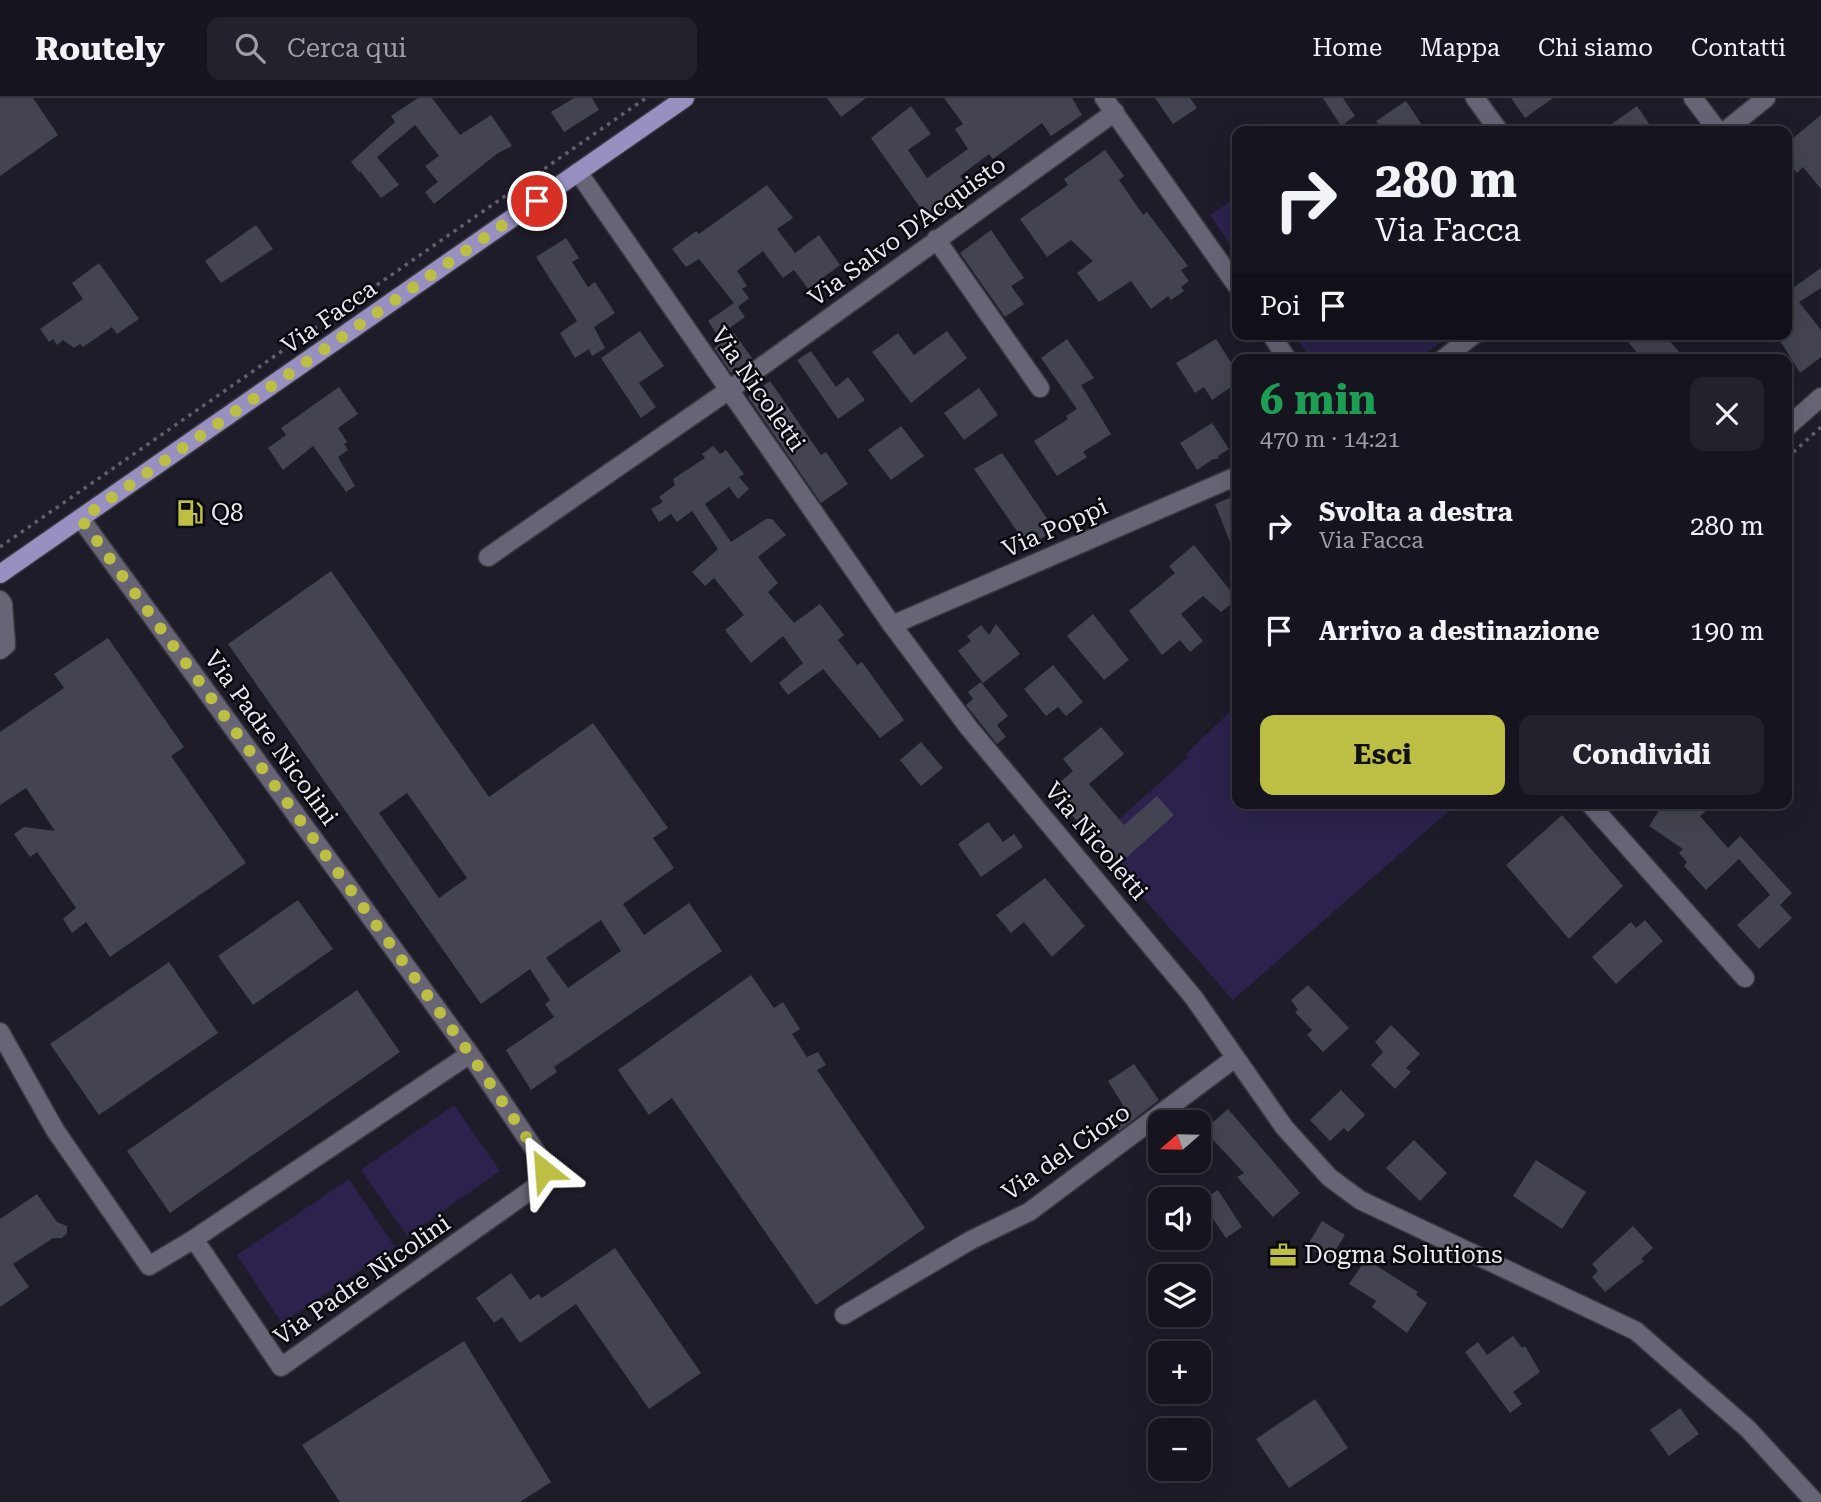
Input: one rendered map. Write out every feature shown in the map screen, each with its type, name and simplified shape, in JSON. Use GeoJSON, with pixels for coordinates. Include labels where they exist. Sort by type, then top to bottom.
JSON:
{"type":"FeatureCollection","features":[{"type":"Feature","properties":{"kind":"main road","name":"Via Facca"},"geometry":{"type":"LineString","coordinates":[[0,574],[685,98]]}},
{"type":"Feature","properties":{"kind":"street"},"geometry":{"type":"LineString","coordinates":[[1475,98],[1495,126]]}},
{"type":"Feature","properties":{"kind":"street"},"geometry":{"type":"LineString","coordinates":[[1693,98],[1714,126]]}},
{"type":"Feature","properties":{"kind":"street"},"geometry":{"type":"LineString","coordinates":[[1731,126],[1766,98]]}},
{"type":"Feature","properties":{"kind":"street"},"geometry":{"type":"LineString","coordinates":[[1110,105],[1232,279]]}},
{"type":"Feature","properties":{"kind":"street","name":"Via Salvo D'Acquisto"},"geometry":{"type":"LineString","coordinates":[[488,557],[729,390],[936,239],[1110,105]]}},
{"type":"Feature","properties":{"kind":"street","name":"Via Nicoletti"},"geometry":{"type":"LineString","coordinates":[[578,172],[892,625],[969,728],[1195,998],[1284,1127],[1329,1177],[1360,1200],[1636,1331],[1748,1429],[1815,1502]]}},
{"type":"Feature","properties":{"kind":"street"},"geometry":{"type":"LineString","coordinates":[[936,239],[1040,388]]}},
{"type":"Feature","properties":{"kind":"street"},"geometry":{"type":"LineString","coordinates":[[1449,354],[1467,340]]}},
{"type":"Feature","properties":{"kind":"street"},"geometry":{"type":"LineString","coordinates":[[1792,423],[1821,397]]}},
{"type":"Feature","properties":{"kind":"street","name":"Via Poppi"},"geometry":{"type":"LineString","coordinates":[[892,625],[1232,478]]}},
{"type":"Feature","properties":{"kind":"street","name":"Via Padre Nicolini"},"geometry":{"type":"LineString","coordinates":[[81,519],[470,1054],[541,1159],[544,1170],[538,1185],[281,1367],[194,1239]]}},
{"type":"Feature","properties":{"kind":"street"},"geometry":{"type":"LineString","coordinates":[[0,600],[6,645],[0,650]]}},
{"type":"Feature","properties":{"kind":"street"},"geometry":{"type":"LineString","coordinates":[[1594,809],[1745,978]]}},
{"type":"Feature","properties":{"kind":"street"},"geometry":{"type":"LineString","coordinates":[[0,1032],[55,1130],[149,1266],[194,1239],[470,1054]]}},
{"type":"Feature","properties":{"kind":"street","name":"Via del Cioro"},"geometry":{"type":"LineString","coordinates":[[844,1315],[971,1240],[1029,1212],[1234,1058]]}},
{"type":"Feature","properties":{"kind":"path"},"geometry":{"type":"LineString","coordinates":[[0,547],[646,98]]}},
{"type":"Feature","properties":{"kind":"path"},"geometry":{"type":"LineString","coordinates":[[1792,453],[1821,427]]}},
{"type":"Feature","properties":{"kind":"shaded area"},"geometry":{"type":"Polygon","coordinates":[[[1232,200],[1232,247],[1210,215],[1232,200]]]}},
{"type":"Feature","properties":{"kind":"shaded area"},"geometry":{"type":"Polygon","coordinates":[[[1298,340],[1443,340],[1425,354],[1308,354],[1298,340]]]}},
{"type":"Feature","properties":{"kind":"shaded area"},"geometry":{"type":"Polygon","coordinates":[[[1232,710],[1232,809],[1451,809],[1233,1000],[1094,842],[1188,757],[1186,754],[1232,710]]]}},
{"type":"Feature","properties":{"kind":"shaded area"},"geometry":{"type":"Polygon","coordinates":[[[454,1105],[500,1171],[407,1236],[361,1170],[454,1105]]]}},
{"type":"Feature","properties":{"kind":"shaded area"},"geometry":{"type":"Polygon","coordinates":[[[349,1179],[395,1247],[282,1323],[237,1255],[349,1179]]]}},
{"type":"Feature","properties":{"kind":"building"},"geometry":{"type":"Polygon","coordinates":[[[0,98],[33,98],[58,135],[0,176],[0,98]]]}},
{"type":"Feature","properties":{"kind":"building"},"geometry":{"type":"Polygon","coordinates":[[[418,98],[432,98],[460,135],[491,115],[512,146],[498,153],[434,204],[425,192],[438,182],[425,166],[439,156],[415,125],[377,157],[399,185],[381,198],[351,162],[395,122],[391,116],[418,98]]]}},
{"type":"Feature","properties":{"kind":"building"},"geometry":{"type":"Polygon","coordinates":[[[574,98],[592,98],[599,110],[564,132],[551,112],[574,98]]]}},
{"type":"Feature","properties":{"kind":"building"},"geometry":{"type":"Polygon","coordinates":[[[827,98],[866,98],[841,117],[827,98]]]}},
{"type":"Feature","properties":{"kind":"building"},"geometry":{"type":"Polygon","coordinates":[[[944,98],[1072,98],[1082,115],[1051,136],[1042,123],[993,159],[989,154],[960,176],[972,193],[931,223],[871,138],[911,106],[931,134],[908,150],[927,178],[968,149],[955,129],[963,124],[944,98]]]}},
{"type":"Feature","properties":{"kind":"building"},"geometry":{"type":"Polygon","coordinates":[[[1155,98],[1190,98],[1197,108],[1173,124],[1155,98]]]}},
{"type":"Feature","properties":{"kind":"building"},"geometry":{"type":"Polygon","coordinates":[[[1323,98],[1343,98],[1355,116],[1341,126],[1323,98]]]}},
{"type":"Feature","properties":{"kind":"building"},"geometry":{"type":"Polygon","coordinates":[[[1511,98],[1553,98],[1525,118],[1511,98]]]}},
{"type":"Feature","properties":{"kind":"building"},"geometry":{"type":"Polygon","coordinates":[[[1406,101],[1423,126],[1380,126],[1376,121],[1406,101]]]}},
{"type":"Feature","properties":{"kind":"building"},"geometry":{"type":"Polygon","coordinates":[[[1637,106],[1651,126],[1609,126],[1637,106]]]}},
{"type":"Feature","properties":{"kind":"building"},"geometry":{"type":"Polygon","coordinates":[[[1821,115],[1821,189],[1803,167],[1797,173],[1792,167],[1792,139],[1821,115]]]}},
{"type":"Feature","properties":{"kind":"building"},"geometry":{"type":"Polygon","coordinates":[[[1105,150],[1124,176],[1119,180],[1143,215],[1147,212],[1188,266],[1181,270],[1189,281],[1181,287],[1184,291],[1171,300],[1168,296],[1151,309],[1131,281],[1099,302],[1077,273],[1093,261],[1071,240],[1047,257],[1020,219],[1068,185],[1064,179],[1105,150]]]}},
{"type":"Feature","properties":{"kind":"building"},"geometry":{"type":"Polygon","coordinates":[[[767,185],[793,218],[777,229],[795,253],[819,235],[840,265],[808,289],[794,270],[783,278],[763,251],[737,271],[747,286],[742,289],[749,298],[738,307],[745,317],[718,336],[708,321],[734,303],[699,259],[686,267],[672,249],[696,231],[699,234],[767,185]]]}},
{"type":"Feature","properties":{"kind":"building"},"geometry":{"type":"Polygon","coordinates":[[[256,225],[273,249],[221,283],[205,261],[256,225]]]}},
{"type":"Feature","properties":{"kind":"building"},"geometry":{"type":"Polygon","coordinates":[[[991,230],[1024,278],[1011,286],[1024,304],[1005,317],[960,253],[991,230]]]}},
{"type":"Feature","properties":{"kind":"building"},"geometry":{"type":"Polygon","coordinates":[[[566,238],[579,258],[572,262],[588,287],[595,282],[615,313],[594,327],[605,348],[592,356],[589,349],[575,358],[560,333],[577,321],[536,257],[566,238]]]}},
{"type":"Feature","properties":{"kind":"building"},"geometry":{"type":"Polygon","coordinates":[[[99,263],[139,319],[117,334],[112,327],[83,347],[80,344],[74,348],[63,340],[57,345],[53,339],[49,342],[40,329],[83,299],[72,283],[99,263]]]}},
{"type":"Feature","properties":{"kind":"building"},"geometry":{"type":"Polygon","coordinates":[[[1821,268],[1821,288],[1799,302],[1821,330],[1821,357],[1800,373],[1792,360],[1792,354],[1788,354],[1780,340],[1792,340],[1792,289],[1821,268]]]}},
{"type":"Feature","properties":{"kind":"building"},"geometry":{"type":"Polygon","coordinates":[[[640,331],[664,366],[639,383],[656,407],[641,418],[601,358],[640,331]]]}},
{"type":"Feature","properties":{"kind":"building"},"geometry":{"type":"Polygon","coordinates":[[[947,331],[967,358],[911,403],[872,352],[898,333],[914,355],[947,331]]]}},
{"type":"Feature","properties":{"kind":"building"},"geometry":{"type":"Polygon","coordinates":[[[734,333],[752,358],[731,373],[714,348],[734,333]]]}},
{"type":"Feature","properties":{"kind":"building"},"geometry":{"type":"Polygon","coordinates":[[[1067,339],[1094,378],[1081,385],[1111,434],[1083,452],[1087,457],[1057,476],[1034,441],[1068,419],[1066,416],[1077,409],[1041,358],[1067,339]]]}},
{"type":"Feature","properties":{"kind":"building"},"geometry":{"type":"Polygon","coordinates":[[[1216,339],[1232,364],[1232,386],[1212,400],[1204,387],[1195,393],[1176,363],[1216,339]]]}},
{"type":"Feature","properties":{"kind":"building"},"geometry":{"type":"Polygon","coordinates":[[[1627,340],[1669,340],[1681,354],[1638,354],[1627,340]]]}},
{"type":"Feature","properties":{"kind":"building"},"geometry":{"type":"Polygon","coordinates":[[[811,351],[836,387],[848,377],[865,400],[838,419],[797,360],[811,351]]]}},
{"type":"Feature","properties":{"kind":"building"},"geometry":{"type":"Polygon","coordinates":[[[770,381],[821,455],[826,452],[848,484],[821,503],[748,397],[770,381]]]}},
{"type":"Feature","properties":{"kind":"building"},"geometry":{"type":"Polygon","coordinates":[[[339,387],[358,414],[338,428],[347,442],[344,444],[348,450],[338,457],[355,486],[346,492],[313,446],[283,470],[268,448],[286,435],[281,428],[339,387]]]}},
{"type":"Feature","properties":{"kind":"building"},"geometry":{"type":"Polygon","coordinates":[[[979,388],[998,415],[964,440],[944,413],[979,388]]]}},
{"type":"Feature","properties":{"kind":"building"},"geometry":{"type":"Polygon","coordinates":[[[1212,423],[1229,449],[1219,455],[1218,459],[1213,459],[1197,470],[1180,443],[1212,423]]]}},
{"type":"Feature","properties":{"kind":"building"},"geometry":{"type":"Polygon","coordinates":[[[901,426],[924,456],[891,480],[868,450],[901,426]]]}},
{"type":"Feature","properties":{"kind":"building"},"geometry":{"type":"Polygon","coordinates":[[[713,446],[720,454],[726,450],[744,474],[739,477],[749,489],[738,499],[729,487],[705,504],[731,542],[766,519],[772,519],[786,535],[758,557],[778,583],[768,592],[794,623],[820,604],[844,635],[838,640],[857,665],[862,662],[904,720],[880,738],[823,669],[788,695],[779,683],[803,663],[783,636],[751,663],[725,630],[744,615],[714,578],[705,586],[692,572],[718,549],[692,511],[677,522],[671,514],[659,522],[651,509],[663,502],[659,497],[675,485],[673,479],[705,458],[702,454],[713,446]]]}},
{"type":"Feature","properties":{"kind":"building"},"geometry":{"type":"Polygon","coordinates":[[[1002,453],[1055,530],[1028,547],[974,469],[1002,453]]]}},
{"type":"Feature","properties":{"kind":"building"},"geometry":{"type":"Polygon","coordinates":[[[1232,497],[1232,547],[1215,504],[1232,497]]]}},
{"type":"Feature","properties":{"kind":"building"},"geometry":{"type":"Polygon","coordinates":[[[1194,545],[1232,593],[1232,603],[1221,612],[1203,596],[1181,614],[1203,641],[1190,652],[1180,640],[1162,655],[1129,611],[1175,573],[1169,566],[1194,545]]]}},
{"type":"Feature","properties":{"kind":"building"},"geometry":{"type":"Polygon","coordinates":[[[331,571],[489,797],[593,723],[668,828],[653,838],[674,868],[623,904],[644,935],[689,903],[722,951],[554,1067],[557,1072],[531,1090],[506,1050],[554,1017],[545,1004],[550,1000],[530,969],[481,1004],[228,644],[331,571]],[[407,793],[379,813],[439,898],[467,878],[407,793]],[[601,920],[546,958],[568,988],[621,951],[601,920]]]}},
{"type":"Feature","properties":{"kind":"building"},"geometry":{"type":"Polygon","coordinates":[[[1093,614],[1129,660],[1104,680],[1067,636],[1093,614]]]}},
{"type":"Feature","properties":{"kind":"building"},"geometry":{"type":"Polygon","coordinates":[[[996,624],[1020,654],[983,683],[958,651],[971,641],[967,636],[981,625],[989,635],[996,624]]]}},
{"type":"Feature","properties":{"kind":"building"},"geometry":{"type":"Polygon","coordinates":[[[108,638],[184,747],[171,756],[246,863],[110,957],[86,922],[72,933],[63,919],[76,908],[37,852],[30,857],[14,834],[24,827],[55,831],[26,788],[0,805],[0,732],[64,688],[54,674],[108,638]]]}},
{"type":"Feature","properties":{"kind":"building"},"geometry":{"type":"Polygon","coordinates":[[[1053,665],[1083,702],[1066,716],[1058,707],[1046,716],[1024,689],[1053,665]]]}},
{"type":"Feature","properties":{"kind":"building"},"geometry":{"type":"Polygon","coordinates":[[[981,682],[1008,716],[997,725],[1006,737],[997,744],[966,705],[973,699],[968,692],[981,682]]]}},
{"type":"Feature","properties":{"kind":"building"},"geometry":{"type":"Polygon","coordinates":[[[1101,727],[1124,754],[1089,784],[1124,825],[1157,796],[1174,815],[1117,866],[1050,791],[1073,771],[1063,759],[1101,727]]]}},
{"type":"Feature","properties":{"kind":"building"},"geometry":{"type":"Polygon","coordinates":[[[921,742],[943,768],[921,786],[900,760],[921,742]]]}},
{"type":"Feature","properties":{"kind":"building"},"geometry":{"type":"Polygon","coordinates":[[[1660,809],[1708,809],[1700,816],[1728,848],[1740,836],[1792,893],[1780,905],[1792,918],[1759,949],[1737,925],[1770,895],[1772,897],[1739,859],[1706,890],[1684,866],[1687,862],[1679,853],[1683,849],[1649,826],[1660,809]]]}},
{"type":"Feature","properties":{"kind":"building"},"geometry":{"type":"Polygon","coordinates":[[[1562,815],[1623,886],[1569,939],[1506,865],[1562,815]]]}},
{"type":"Feature","properties":{"kind":"building"},"geometry":{"type":"Polygon","coordinates":[[[988,822],[1003,842],[1014,834],[1023,847],[981,877],[958,844],[988,822]]]}},
{"type":"Feature","properties":{"kind":"building"},"geometry":{"type":"Polygon","coordinates":[[[1045,878],[1085,926],[1052,957],[1024,922],[1011,933],[996,915],[1045,878]]]}},
{"type":"Feature","properties":{"kind":"building"},"geometry":{"type":"Polygon","coordinates":[[[298,900],[333,949],[253,1005],[218,956],[298,900]]]}},
{"type":"Feature","properties":{"kind":"building"},"geometry":{"type":"Polygon","coordinates":[[[1645,920],[1663,941],[1616,984],[1592,957],[1631,922],[1636,928],[1645,920]]]}},
{"type":"Feature","properties":{"kind":"building"},"geometry":{"type":"Polygon","coordinates":[[[169,962],[218,1033],[99,1115],[50,1044],[169,962]]]}},
{"type":"Feature","properties":{"kind":"building"},"geometry":{"type":"Polygon","coordinates":[[[751,975],[774,1008],[783,1002],[800,1029],[792,1034],[807,1057],[818,1052],[826,1065],[817,1070],[925,1228],[816,1305],[672,1098],[649,1115],[618,1070],[751,975]]]}},
{"type":"Feature","properties":{"kind":"building"},"geometry":{"type":"Polygon","coordinates":[[[1308,985],[1349,1028],[1323,1052],[1307,1035],[1312,1030],[1295,1012],[1298,1010],[1291,1000],[1308,985]]]}},
{"type":"Feature","properties":{"kind":"building"},"geometry":{"type":"Polygon","coordinates":[[[357,990],[400,1052],[170,1213],[127,1151],[357,990]]]}},
{"type":"Feature","properties":{"kind":"building"},"geometry":{"type":"Polygon","coordinates":[[[1391,1025],[1420,1054],[1406,1068],[1411,1072],[1395,1089],[1371,1065],[1383,1052],[1375,1042],[1391,1025]]]}},
{"type":"Feature","properties":{"kind":"building"},"geometry":{"type":"Polygon","coordinates":[[[1134,1064],[1159,1100],[1119,1131],[1108,1115],[1123,1105],[1108,1081],[1134,1064]]]}},
{"type":"Feature","properties":{"kind":"building"},"geometry":{"type":"Polygon","coordinates":[[[1341,1090],[1365,1115],[1348,1132],[1344,1128],[1330,1141],[1310,1120],[1341,1090]]]}},
{"type":"Feature","properties":{"kind":"building"},"geometry":{"type":"Polygon","coordinates":[[[1228,1109],[1300,1193],[1273,1217],[1237,1177],[1244,1173],[1211,1138],[1211,1124],[1228,1109]]]}},
{"type":"Feature","properties":{"kind":"building"},"geometry":{"type":"Polygon","coordinates":[[[1414,1140],[1447,1173],[1420,1201],[1386,1168],[1414,1140]]]}},
{"type":"Feature","properties":{"kind":"building"},"geometry":{"type":"Polygon","coordinates":[[[1536,1160],[1586,1192],[1562,1229],[1513,1196],[1536,1160]]]}},
{"type":"Feature","properties":{"kind":"building"},"geometry":{"type":"Polygon","coordinates":[[[1218,1190],[1242,1227],[1226,1238],[1211,1216],[1211,1195],[1218,1190]]]}},
{"type":"Feature","properties":{"kind":"building"},"geometry":{"type":"Polygon","coordinates":[[[37,1194],[57,1222],[67,1226],[67,1233],[62,1238],[53,1238],[13,1264],[29,1287],[0,1307],[0,1219],[37,1194]]]}},
{"type":"Feature","properties":{"kind":"building"},"geometry":{"type":"Polygon","coordinates":[[[1322,1221],[1345,1235],[1329,1260],[1314,1251],[1317,1247],[1309,1243],[1322,1221]]]}},
{"type":"Feature","properties":{"kind":"building"},"geometry":{"type":"Polygon","coordinates":[[[1633,1226],[1653,1248],[1641,1259],[1644,1261],[1605,1292],[1592,1277],[1598,1271],[1592,1264],[1633,1226]]]}},
{"type":"Feature","properties":{"kind":"building"},"geometry":{"type":"Polygon","coordinates":[[[615,1248],[701,1373],[649,1409],[576,1304],[520,1343],[502,1317],[494,1323],[476,1298],[511,1273],[530,1300],[538,1294],[542,1298],[615,1248]]]}},
{"type":"Feature","properties":{"kind":"building"},"geometry":{"type":"Polygon","coordinates":[[[1366,1259],[1418,1292],[1416,1295],[1427,1303],[1407,1333],[1372,1307],[1376,1301],[1349,1284],[1366,1259]]]}},
{"type":"Feature","properties":{"kind":"building"},"geometry":{"type":"Polygon","coordinates":[[[1513,1336],[1522,1348],[1525,1346],[1540,1372],[1513,1392],[1522,1404],[1510,1413],[1465,1352],[1478,1342],[1487,1355],[1513,1336]]]}},
{"type":"Feature","properties":{"kind":"building"},"geometry":{"type":"Polygon","coordinates":[[[464,1341],[551,1482],[520,1502],[340,1502],[302,1445],[464,1341]]]}},
{"type":"Feature","properties":{"kind":"building"},"geometry":{"type":"Polygon","coordinates":[[[1315,1399],[1348,1448],[1289,1488],[1256,1439],[1315,1399]]]}},
{"type":"Feature","properties":{"kind":"building"},"geometry":{"type":"Polygon","coordinates":[[[1680,1408],[1699,1434],[1669,1456],[1650,1430],[1680,1408]]]}},
{"type":"Feature","properties":{"kind":"place","name":"Q8"},"geometry":{"type":"Point","coordinates":[190,513]}},
{"type":"Feature","properties":{"kind":"place","name":"Dogma Solutions"},"geometry":{"type":"Point","coordinates":[1283,1255]}},
{"type":"Feature","properties":{"kind":"route"},"geometry":{"type":"LineString","coordinates":[[537,201],[81,519],[470,1054],[541,1159],[544,1170]]}}]}
